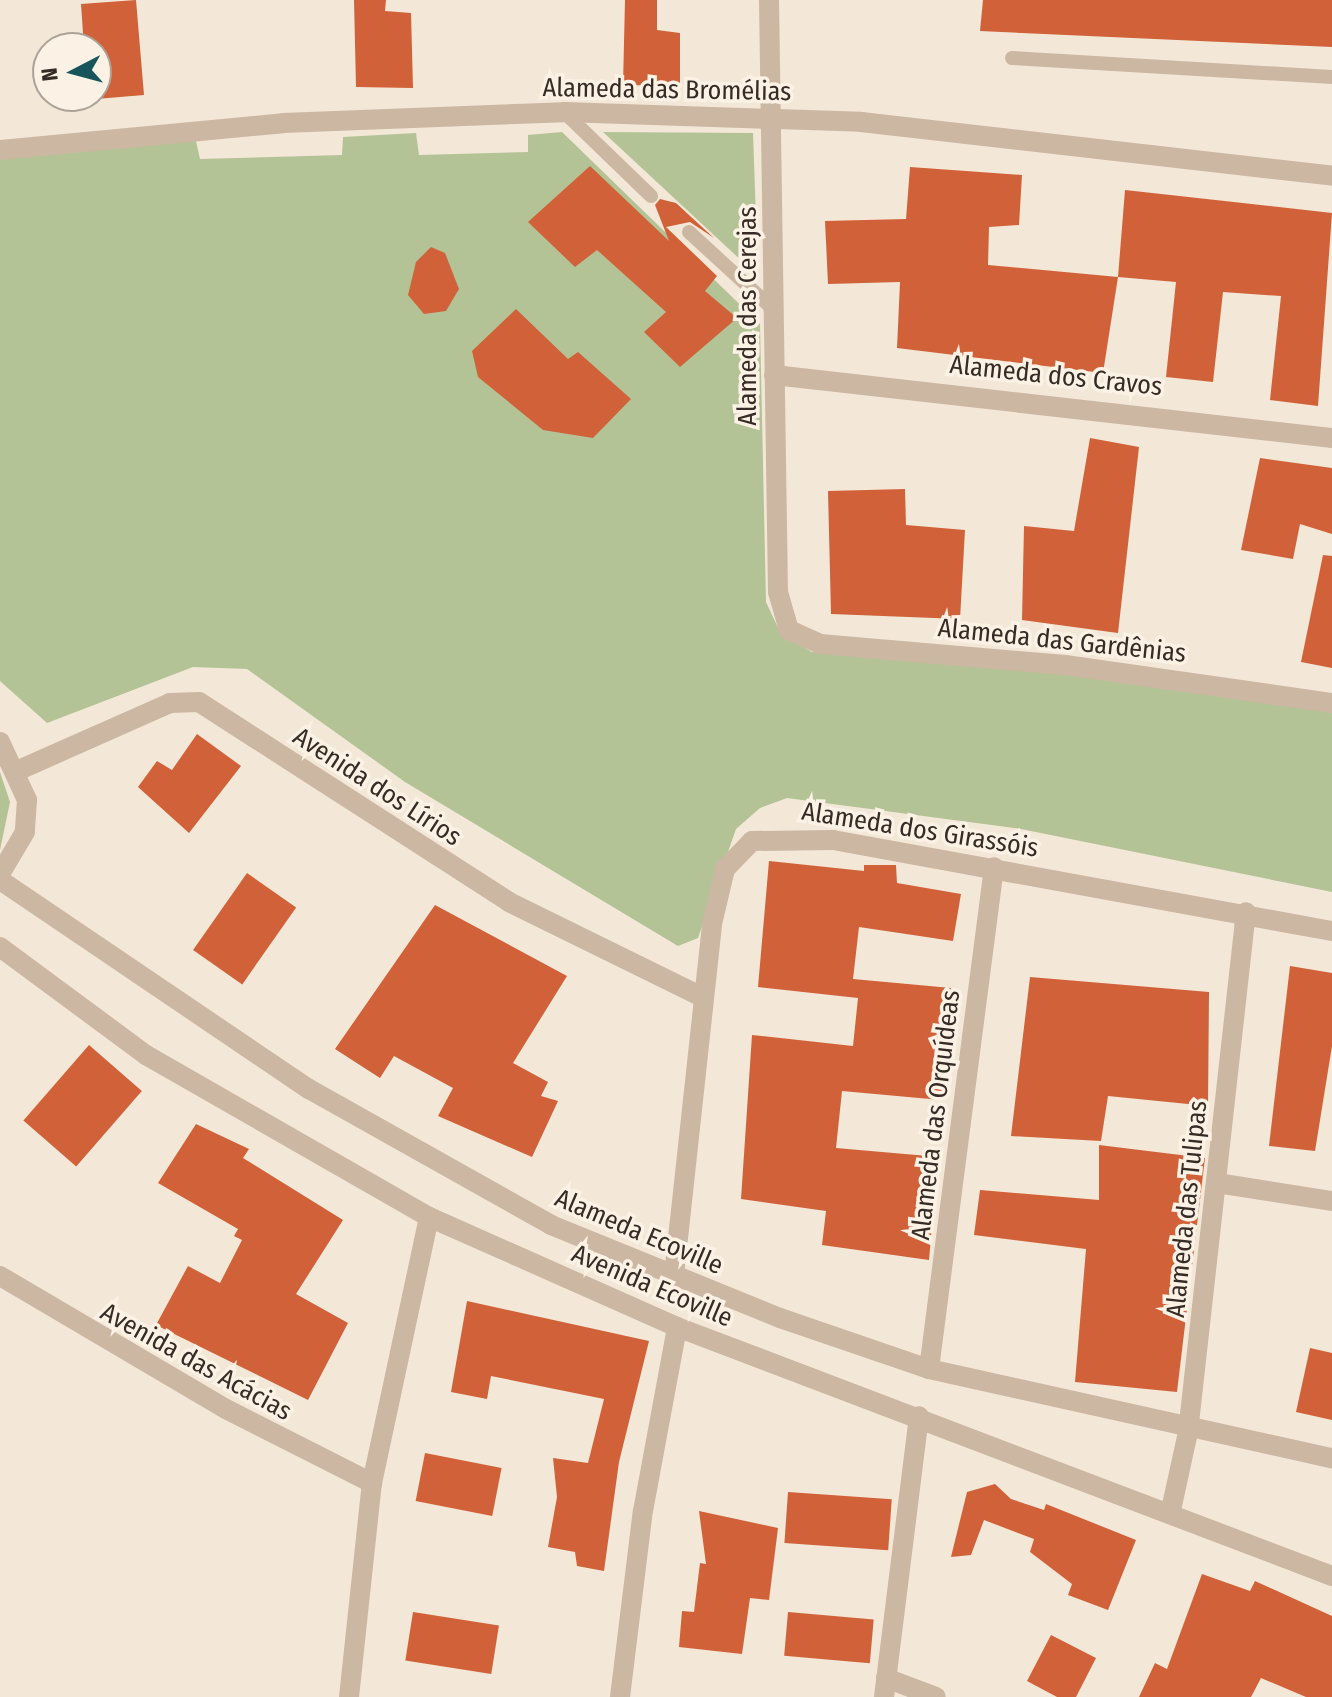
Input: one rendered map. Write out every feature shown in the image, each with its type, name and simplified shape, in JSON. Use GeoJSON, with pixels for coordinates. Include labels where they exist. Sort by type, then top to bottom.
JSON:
{"type":"FeatureCollection","features":[{"type":"Feature","properties":{"kind":"street","name":"Alameda das Cerejas"},"geometry":{"type":"LineString","coordinates":[[769,0],[778,592],[789,630]]}},
{"type":"Feature","properties":{"kind":"street","name":"Alameda das Bromélias"},"geometry":{"type":"LineString","coordinates":[[0,150],[268,124],[564,112],[771,117],[1120,146],[1332,176]]}},
{"type":"Feature","properties":{"kind":"street","name":"Alameda dos Cravos"},"geometry":{"type":"LineString","coordinates":[[774,375],[1332,438]]}},
{"type":"Feature","properties":{"kind":"street","name":"Alameda das Gardênias"},"geometry":{"type":"LineString","coordinates":[[789,630],[820,644],[1065,665],[1332,703]]}},
{"type":"Feature","properties":{"kind":"street","name":"Avenida dos Lírios"},"geometry":{"type":"LineString","coordinates":[[19,770],[170,703],[199,702],[509,902],[704,998]]}},
{"type":"Feature","properties":{"kind":"street"},"geometry":{"type":"LineString","coordinates":[[0,742],[19,770],[25,832],[0,877]]}},
{"type":"Feature","properties":{"kind":"street","name":"Alameda dos Girassóis"},"geometry":{"type":"LineString","coordinates":[[674,1275],[704,998],[725,869],[752,841],[808,837],[1246,912],[1332,931]]}},
{"type":"Feature","properties":{"kind":"street","name":"Alameda das Orquídeas"},"geometry":{"type":"LineString","coordinates":[[929,1369],[994,867]]}},
{"type":"Feature","properties":{"kind":"street","name":"Alameda Ecoville"},"geometry":{"type":"LineString","coordinates":[[0,877],[309,1089],[551,1225],[674,1275],[929,1369],[1188,1432],[1332,1458]]}},
{"type":"Feature","properties":{"kind":"street","name":"Alameda das Tulipas"},"geometry":{"type":"LineString","coordinates":[[1171,1510],[1188,1432],[1246,912]]}},
{"type":"Feature","properties":{"kind":"street","name":"Avenida Ecoville"},"geometry":{"type":"LineString","coordinates":[[0,947],[146,1055],[429,1217],[677,1327],[1171,1510],[1332,1576]]}},
{"type":"Feature","properties":{"kind":"street"},"geometry":{"type":"LineString","coordinates":[[1217,1183],[1332,1201]]}},
{"type":"Feature","properties":{"kind":"street"},"geometry":{"type":"LineString","coordinates":[[349,1697],[372,1483],[429,1217]]}},
{"type":"Feature","properties":{"kind":"street","name":"Avenida das Acácias"},"geometry":{"type":"LineString","coordinates":[[0,1276],[226,1409],[372,1483]]}},
{"type":"Feature","properties":{"kind":"street"},"geometry":{"type":"LineString","coordinates":[[620,1697],[643,1511],[677,1327]]}},
{"type":"Feature","properties":{"kind":"street"},"geometry":{"type":"LineString","coordinates":[[919,1416],[885,1688],[936,1697]]}},
{"type":"Feature","properties":{"kind":"lane"},"geometry":{"type":"LineString","coordinates":[[1012,58],[1332,77]]}},
{"type":"Feature","properties":{"kind":"lane"},"geometry":{"type":"LineString","coordinates":[[564,112],[651,196]]}},
{"type":"Feature","properties":{"kind":"lane"},"geometry":{"type":"LineString","coordinates":[[689,232],[774,310]]}},
{"type":"Feature","properties":{"kind":"green space"},"geometry":{"type":"Polygon","coordinates":[[[562,132],[760,324],[766,602],[781,634],[812,652],[1062,672],[1332,710],[1332,892],[1021,829],[787,798],[760,808],[736,829],[698,938],[678,946],[405,782],[247,669],[193,667],[47,723],[0,681],[0,158],[196,141],[200,159],[342,155],[343,137],[416,133],[419,155],[528,152],[528,135],[562,132]]]}},
{"type":"Feature","properties":{"kind":"green space"},"geometry":{"type":"Polygon","coordinates":[[[603,132],[753,133],[758,276],[603,132]]]}},
{"type":"Feature","properties":{"kind":"green space"},"geometry":{"type":"Polygon","coordinates":[[[0,772],[10,802],[0,850],[0,772]]]}},
{"type":"Feature","properties":{"kind":"building"},"geometry":{"type":"Polygon","coordinates":[[[136,0],[144,95],[112,98],[112,32],[83,32],[81,4],[136,0]]]}},
{"type":"Feature","properties":{"kind":"building"},"geometry":{"type":"Polygon","coordinates":[[[354,0],[386,0],[385,11],[411,13],[413,88],[356,87],[354,0]]]}},
{"type":"Feature","properties":{"kind":"building"},"geometry":{"type":"Polygon","coordinates":[[[625,0],[657,0],[657,30],[680,33],[680,86],[623,85],[625,0]]]}},
{"type":"Feature","properties":{"kind":"building"},"geometry":{"type":"Polygon","coordinates":[[[983,0],[1332,0],[1332,47],[980,31],[983,0]]]}},
{"type":"Feature","properties":{"kind":"building"},"geometry":{"type":"Polygon","coordinates":[[[590,166],[669,241],[655,205],[660,199],[676,203],[714,238],[690,222],[666,227],[717,276],[705,291],[737,318],[680,367],[644,332],[666,312],[597,250],[575,267],[528,222],[590,166]]]}},
{"type":"Feature","properties":{"kind":"building"},"geometry":{"type":"Polygon","coordinates":[[[910,167],[1022,175],[1019,225],[989,227],[988,265],[1118,277],[1103,373],[897,348],[900,282],[828,284],[825,221],[906,219],[910,167]]]}},
{"type":"Feature","properties":{"kind":"building"},"geometry":{"type":"Polygon","coordinates":[[[1125,190],[1332,213],[1318,406],[1270,400],[1281,296],[1223,292],[1213,382],[1166,377],[1176,282],[1118,277],[1125,190]]]}},
{"type":"Feature","properties":{"kind":"building"},"geometry":{"type":"Polygon","coordinates":[[[431,247],[445,253],[459,289],[446,311],[424,314],[408,295],[416,262],[431,247]]]}},
{"type":"Feature","properties":{"kind":"building"},"geometry":{"type":"Polygon","coordinates":[[[516,309],[568,359],[578,352],[631,399],[593,438],[543,430],[478,377],[472,351],[516,309]]]}},
{"type":"Feature","properties":{"kind":"building"},"geometry":{"type":"Polygon","coordinates":[[[1090,438],[1139,447],[1118,633],[1022,620],[1024,526],[1074,531],[1090,438]]]}},
{"type":"Feature","properties":{"kind":"building"},"geometry":{"type":"Polygon","coordinates":[[[1260,458],[1332,468],[1332,534],[1300,524],[1293,559],[1241,550],[1260,458]]]}},
{"type":"Feature","properties":{"kind":"building"},"geometry":{"type":"Polygon","coordinates":[[[905,489],[906,525],[965,530],[960,619],[831,614],[828,491],[905,489]]]}},
{"type":"Feature","properties":{"kind":"building"},"geometry":{"type":"Polygon","coordinates":[[[1323,555],[1332,556],[1332,668],[1301,662],[1323,555]]]}},
{"type":"Feature","properties":{"kind":"building"},"geometry":{"type":"Polygon","coordinates":[[[197,734],[241,766],[189,833],[138,787],[157,761],[172,770],[197,734]]]}},
{"type":"Feature","properties":{"kind":"building"},"geometry":{"type":"Polygon","coordinates":[[[769,861],[864,871],[864,865],[896,865],[897,883],[961,894],[953,941],[859,927],[853,979],[951,988],[941,1100],[842,1091],[836,1148],[928,1156],[922,1213],[933,1214],[929,1260],[822,1245],[826,1211],[741,1199],[752,1035],[853,1046],[858,998],[758,987],[769,861]]]}},
{"type":"Feature","properties":{"kind":"building"},"geometry":{"type":"Polygon","coordinates":[[[247,873],[296,907],[242,984],[193,950],[247,873]]]}},
{"type":"Feature","properties":{"kind":"building"},"geometry":{"type":"Polygon","coordinates":[[[435,905],[567,976],[513,1063],[548,1082],[541,1096],[558,1101],[532,1157],[438,1116],[453,1088],[394,1056],[380,1078],[335,1049],[435,905]]]}},
{"type":"Feature","properties":{"kind":"building"},"geometry":{"type":"Polygon","coordinates":[[[1290,966],[1332,973],[1332,1046],[1315,1151],[1269,1146],[1290,966]]]}},
{"type":"Feature","properties":{"kind":"building"},"geometry":{"type":"Polygon","coordinates":[[[1030,977],[1209,992],[1208,1106],[1108,1096],[1101,1141],[1011,1136],[1030,977]]]}},
{"type":"Feature","properties":{"kind":"building"},"geometry":{"type":"Polygon","coordinates":[[[89,1045],[142,1091],[76,1166],[23,1120],[89,1045]]]}},
{"type":"Feature","properties":{"kind":"building"},"geometry":{"type":"Polygon","coordinates":[[[196,1124],[249,1149],[243,1158],[343,1220],[296,1294],[348,1323],[308,1400],[156,1325],[188,1266],[220,1283],[242,1240],[234,1236],[238,1229],[158,1183],[196,1124]]]}},
{"type":"Feature","properties":{"kind":"building"},"geometry":{"type":"Polygon","coordinates":[[[1099,1145],[1205,1158],[1177,1392],[1075,1382],[1086,1249],[974,1235],[980,1190],[1099,1200],[1099,1145]]]}},
{"type":"Feature","properties":{"kind":"building"},"geometry":{"type":"Polygon","coordinates":[[[467,1301],[649,1341],[619,1462],[604,1571],[577,1566],[575,1552],[548,1547],[557,1497],[553,1458],[588,1463],[604,1399],[491,1376],[487,1399],[451,1392],[467,1301]]]}},
{"type":"Feature","properties":{"kind":"building"},"geometry":{"type":"Polygon","coordinates":[[[1310,1348],[1332,1353],[1332,1420],[1296,1412],[1310,1348]]]}},
{"type":"Feature","properties":{"kind":"building"},"geometry":{"type":"Polygon","coordinates":[[[425,1453],[502,1468],[492,1516],[416,1501],[425,1453]]]}},
{"type":"Feature","properties":{"kind":"building"},"geometry":{"type":"Polygon","coordinates":[[[995,1484],[1011,1499],[1044,1510],[1046,1504],[1136,1540],[1108,1610],[1068,1595],[1072,1584],[1030,1552],[1034,1539],[984,1520],[971,1555],[951,1557],[967,1492],[995,1484]]]}},
{"type":"Feature","properties":{"kind":"building"},"geometry":{"type":"Polygon","coordinates":[[[788,1492],[892,1499],[888,1550],[784,1543],[788,1492]]]}},
{"type":"Feature","properties":{"kind":"building"},"geometry":{"type":"Polygon","coordinates":[[[699,1511],[778,1528],[769,1600],[750,1598],[742,1654],[679,1647],[682,1611],[694,1612],[700,1563],[706,1564],[699,1511]]]}},
{"type":"Feature","properties":{"kind":"building"},"geometry":{"type":"Polygon","coordinates":[[[1202,1574],[1250,1591],[1255,1581],[1332,1616],[1332,1697],[1306,1697],[1261,1678],[1251,1697],[1139,1697],[1155,1663],[1167,1669],[1202,1574]]]}},
{"type":"Feature","properties":{"kind":"building"},"geometry":{"type":"Polygon","coordinates":[[[413,1612],[499,1626],[491,1674],[405,1660],[413,1612]]]}},
{"type":"Feature","properties":{"kind":"building"},"geometry":{"type":"Polygon","coordinates":[[[788,1612],[874,1619],[870,1663],[784,1656],[788,1612]]]}},
{"type":"Feature","properties":{"kind":"building"},"geometry":{"type":"Polygon","coordinates":[[[1051,1635],[1096,1658],[1076,1697],[1057,1697],[1027,1681],[1051,1635]]]}}]}
